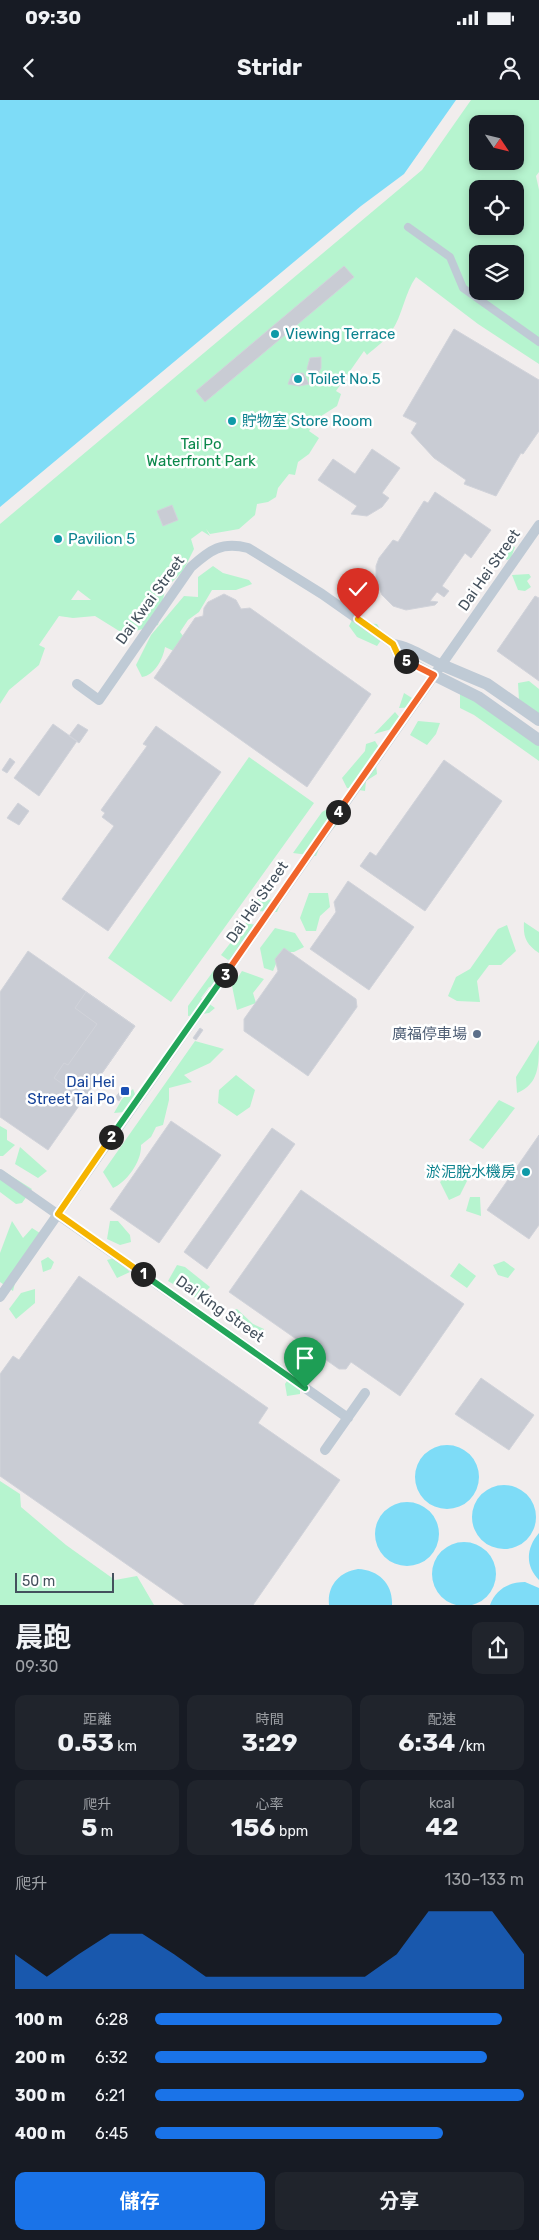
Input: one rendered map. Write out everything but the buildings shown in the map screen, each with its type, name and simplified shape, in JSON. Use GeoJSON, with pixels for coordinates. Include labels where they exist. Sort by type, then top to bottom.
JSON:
{"type":"FeatureCollection","features":[{"type":"Feature","properties":{"kind":"street"},"geometry":{"type":"LineString","coordinates":[[408,227],[450,257],[463,288],[539,342]]}},
{"type":"Feature","properties":{"kind":"street","name":"Dai Hei Street"},"geometry":{"type":"LineString","coordinates":[[0,1297],[539,525]]}},
{"type":"Feature","properties":{"kind":"street","name":"Dai Kwai Street"},"geometry":{"type":"LineString","coordinates":[[77,684],[99,700],[191,567],[208,552],[224,546],[235,545],[248,548],[322,594],[393,644],[398,655],[438,670],[487,684],[539,720]]}},
{"type":"Feature","properties":{"kind":"street","name":"Dai Kwai Street"},"geometry":{"type":"LineString","coordinates":[[438,670],[539,740]]}},
{"type":"Feature","properties":{"kind":"street","name":"Dai King Street"},"geometry":{"type":"LineString","coordinates":[[0,1174],[348,1418]]}},
{"type":"Feature","properties":{"kind":"street"},"geometry":{"type":"LineString","coordinates":[[325,1450],[366,1392]]}},
{"type":"Feature","properties":{"kind":"green space","name":"Tai Po Waterfront Park"},"geometry":{"type":"Polygon","coordinates":[[[471,100],[539,100],[539,172],[536,176],[539,190],[539,364],[478,324],[416,277],[391,332],[367,355],[364,351],[336,391],[341,394],[337,406],[318,418],[309,431],[319,438],[309,454],[298,462],[295,475],[289,474],[278,488],[276,497],[268,502],[257,504],[255,515],[239,529],[210,534],[206,529],[210,536],[202,531],[191,539],[194,549],[183,571],[172,582],[168,572],[163,579],[166,585],[158,625],[124,634],[95,616],[73,618],[59,616],[39,645],[45,648],[39,665],[9,690],[0,704],[0,524],[422,170],[471,100]],[[78,590],[71,600],[91,600],[78,590]]]}},
{"type":"Feature","properties":{"kind":"green space"},"geometry":{"type":"Polygon","coordinates":[[[504,543],[515,547],[511,558],[507,560],[499,550],[504,543]]]}},
{"type":"Feature","properties":{"kind":"green space"},"geometry":{"type":"Polygon","coordinates":[[[213,566],[223,573],[249,580],[252,584],[236,590],[212,590],[199,612],[188,620],[180,632],[186,640],[176,652],[165,647],[158,666],[147,676],[142,677],[136,665],[151,635],[184,596],[198,597],[198,577],[213,566]]]}},
{"type":"Feature","properties":{"kind":"green space"},"geometry":{"type":"Polygon","coordinates":[[[529,574],[531,577],[527,581],[531,587],[525,591],[518,590],[512,575],[529,574]]]}},
{"type":"Feature","properties":{"kind":"green space"},"geometry":{"type":"Polygon","coordinates":[[[354,616],[365,623],[377,624],[384,636],[377,646],[357,637],[349,626],[354,616]]]}},
{"type":"Feature","properties":{"kind":"green space"},"geometry":{"type":"Polygon","coordinates":[[[529,681],[539,689],[539,714],[519,700],[518,683],[529,681]]]}},
{"type":"Feature","properties":{"kind":"green space"},"geometry":{"type":"Polygon","coordinates":[[[460,690],[539,738],[539,761],[474,715],[460,708],[460,690]]]}},
{"type":"Feature","properties":{"kind":"green space"},"geometry":{"type":"Polygon","coordinates":[[[404,693],[420,703],[418,707],[399,708],[404,693]]]}},
{"type":"Feature","properties":{"kind":"green space"},"geometry":{"type":"Polygon","coordinates":[[[395,712],[406,725],[374,734],[395,712]]]}},
{"type":"Feature","properties":{"kind":"green space"},"geometry":{"type":"Polygon","coordinates":[[[418,721],[440,723],[436,734],[427,745],[410,735],[418,721]]]}},
{"type":"Feature","properties":{"kind":"green space"},"geometry":{"type":"Polygon","coordinates":[[[375,741],[383,754],[376,765],[377,774],[366,781],[365,791],[347,788],[342,778],[365,751],[366,744],[375,741]]]}},
{"type":"Feature","properties":{"kind":"green space"},"geometry":{"type":"Polygon","coordinates":[[[249,757],[314,803],[171,1002],[108,958],[249,757]]]}},
{"type":"Feature","properties":{"kind":"green space"},"geometry":{"type":"Polygon","coordinates":[[[331,807],[342,819],[322,841],[316,856],[293,853],[322,812],[331,807]]]}},
{"type":"Feature","properties":{"kind":"green space"},"geometry":{"type":"Polygon","coordinates":[[[309,893],[328,893],[330,907],[320,916],[316,931],[306,931],[300,918],[309,893]]]}},
{"type":"Feature","properties":{"kind":"green space"},"geometry":{"type":"Polygon","coordinates":[[[258,899],[282,900],[277,912],[255,911],[258,899]]]}},
{"type":"Feature","properties":{"kind":"green space"},"geometry":{"type":"Polygon","coordinates":[[[524,922],[539,932],[539,953],[526,940],[524,922]]]}},
{"type":"Feature","properties":{"kind":"green space"},"geometry":{"type":"Polygon","coordinates":[[[246,923],[262,926],[253,939],[241,942],[249,950],[228,960],[221,955],[246,923]]]}},
{"type":"Feature","properties":{"kind":"green space"},"geometry":{"type":"Polygon","coordinates":[[[507,925],[516,951],[501,965],[489,965],[477,981],[480,1002],[457,1001],[448,996],[456,977],[470,969],[498,929],[507,925]]]}},
{"type":"Feature","properties":{"kind":"green space"},"geometry":{"type":"Polygon","coordinates":[[[275,928],[295,933],[304,947],[294,952],[281,952],[273,971],[264,968],[260,948],[275,928]]]}},
{"type":"Feature","properties":{"kind":"green space"},"geometry":{"type":"Polygon","coordinates":[[[217,966],[222,968],[219,974],[225,984],[209,987],[201,998],[215,1008],[209,1013],[188,1016],[188,1006],[217,966]]]}},
{"type":"Feature","properties":{"kind":"green space"},"geometry":{"type":"Polygon","coordinates":[[[242,971],[264,979],[253,993],[256,1003],[237,1010],[232,986],[242,971]]]}},
{"type":"Feature","properties":{"kind":"green space"},"geometry":{"type":"Polygon","coordinates":[[[539,1040],[538,1066],[534,1079],[530,1085],[517,1093],[516,1077],[539,1040]]]}},
{"type":"Feature","properties":{"kind":"green space"},"geometry":{"type":"Polygon","coordinates":[[[195,1041],[224,1049],[210,1063],[184,1075],[192,1082],[169,1088],[169,1100],[163,1125],[156,1127],[151,1137],[141,1145],[139,1158],[133,1170],[113,1188],[103,1172],[195,1041]]]}},
{"type":"Feature","properties":{"kind":"green space"},"geometry":{"type":"Polygon","coordinates":[[[236,1075],[255,1090],[250,1107],[237,1116],[218,1103],[219,1090],[236,1075]]]}},
{"type":"Feature","properties":{"kind":"green space"},"geometry":{"type":"Polygon","coordinates":[[[133,1089],[139,1105],[136,1111],[114,1113],[122,1099],[133,1089]]]}},
{"type":"Feature","properties":{"kind":"green space"},"geometry":{"type":"Polygon","coordinates":[[[499,1100],[515,1108],[483,1149],[469,1140],[499,1100]]]}},
{"type":"Feature","properties":{"kind":"green space"},"geometry":{"type":"Polygon","coordinates":[[[0,1126],[7,1130],[7,1140],[15,1145],[3,1156],[0,1156],[0,1126]]]}},
{"type":"Feature","properties":{"kind":"green space"},"geometry":{"type":"Polygon","coordinates":[[[20,1147],[47,1171],[38,1178],[15,1164],[20,1147]]]}},
{"type":"Feature","properties":{"kind":"green space"},"geometry":{"type":"Polygon","coordinates":[[[457,1166],[469,1177],[460,1195],[449,1200],[440,1182],[457,1166]]]}},
{"type":"Feature","properties":{"kind":"green space"},"geometry":{"type":"Polygon","coordinates":[[[0,1169],[32,1189],[22,1203],[16,1204],[0,1192],[0,1169]]]}},
{"type":"Feature","properties":{"kind":"green space"},"geometry":{"type":"Polygon","coordinates":[[[470,1197],[480,1197],[481,1216],[466,1211],[470,1197]]]}},
{"type":"Feature","properties":{"kind":"green space"},"geometry":{"type":"Polygon","coordinates":[[[12,1221],[23,1238],[32,1228],[46,1237],[20,1263],[13,1291],[0,1282],[0,1253],[12,1221]]]}},
{"type":"Feature","properties":{"kind":"green space"},"geometry":{"type":"Polygon","coordinates":[[[110,1221],[118,1221],[130,1235],[131,1242],[120,1245],[107,1239],[110,1221]]]}},
{"type":"Feature","properties":{"kind":"green space"},"geometry":{"type":"Polygon","coordinates":[[[48,1257],[54,1262],[51,1269],[43,1272],[41,1261],[48,1257]]]}},
{"type":"Feature","properties":{"kind":"green space"},"geometry":{"type":"Polygon","coordinates":[[[114,1258],[130,1272],[117,1278],[107,1260],[114,1258]]]}},
{"type":"Feature","properties":{"kind":"green space"},"geometry":{"type":"Polygon","coordinates":[[[504,1261],[515,1269],[508,1278],[498,1275],[493,1265],[504,1261]]]}},
{"type":"Feature","properties":{"kind":"green space"},"geometry":{"type":"Polygon","coordinates":[[[459,1263],[476,1276],[467,1288],[450,1276],[459,1263]]]}},
{"type":"Feature","properties":{"kind":"green space"},"geometry":{"type":"Polygon","coordinates":[[[177,1265],[185,1267],[210,1287],[198,1299],[168,1281],[177,1265]]]}},
{"type":"Feature","properties":{"kind":"green space"},"geometry":{"type":"Polygon","coordinates":[[[35,1289],[35,1303],[16,1319],[9,1309],[21,1293],[35,1289]]]}},
{"type":"Feature","properties":{"kind":"green space"},"geometry":{"type":"Polygon","coordinates":[[[237,1309],[253,1324],[264,1329],[264,1335],[251,1339],[247,1333],[229,1321],[231,1311],[237,1309]]]}},
{"type":"Feature","properties":{"kind":"green space"},"geometry":{"type":"Polygon","coordinates":[[[303,1351],[311,1364],[305,1374],[292,1364],[295,1353],[303,1351]]]}},
{"type":"Feature","properties":{"kind":"green space"},"geometry":{"type":"Polygon","coordinates":[[[291,1375],[300,1380],[300,1394],[287,1396],[285,1384],[291,1375]]]}},
{"type":"Feature","properties":{"kind":"green space"},"geometry":{"type":"Polygon","coordinates":[[[0,1481],[20,1494],[21,1507],[66,1545],[115,1580],[137,1576],[154,1605],[0,1605],[0,1481]]]}},
{"type":"Feature","properties":{"kind":"water"},"geometry":{"type":"Polygon","coordinates":[[[0,100],[456,100],[404,174],[361,206],[0,507],[0,100]]]}},
{"type":"Feature","properties":{"kind":"water"},"geometry":{"type":"Polygon","coordinates":[[[447,1445],[465,1451],[473,1459],[479,1477],[473,1495],[465,1503],[447,1509],[429,1503],[421,1495],[415,1477],[421,1459],[429,1451],[447,1445]]]}},
{"type":"Feature","properties":{"kind":"water"},"geometry":{"type":"Polygon","coordinates":[[[504,1485],[522,1491],[530,1499],[536,1517],[530,1535],[522,1543],[504,1549],[486,1543],[478,1535],[472,1517],[478,1499],[486,1491],[504,1485]]]}},
{"type":"Feature","properties":{"kind":"water"},"geometry":{"type":"Polygon","coordinates":[[[407,1502],[425,1508],[433,1516],[439,1534],[433,1552],[425,1560],[407,1566],[389,1560],[381,1552],[375,1534],[381,1516],[389,1508],[407,1502]]]}},
{"type":"Feature","properties":{"kind":"water"},"geometry":{"type":"Polygon","coordinates":[[[539,1533],[539,1580],[531,1569],[529,1557],[532,1545],[539,1533]]]}},
{"type":"Feature","properties":{"kind":"water"},"geometry":{"type":"Polygon","coordinates":[[[464,1542],[482,1548],[490,1556],[495,1568],[495,1580],[490,1592],[482,1600],[470,1605],[458,1605],[446,1600],[438,1592],[432,1574],[438,1556],[446,1548],[464,1542]]]}},
{"type":"Feature","properties":{"kind":"water"},"geometry":{"type":"Polygon","coordinates":[[[358,1569],[372,1572],[383,1580],[390,1591],[392,1605],[329,1605],[330,1592],[336,1581],[345,1573],[358,1569]]]}},
{"type":"Feature","properties":{"kind":"water"},"geometry":{"type":"Polygon","coordinates":[[[525,1582],[539,1588],[539,1605],[490,1605],[499,1591],[508,1585],[525,1582]]]}},
{"type":"Feature","properties":{"kind":"place","name":"Viewing Terrace"},"geometry":{"type":"Point","coordinates":[275,334]}},
{"type":"Feature","properties":{"kind":"place","name":"Toilet No.5"},"geometry":{"type":"Point","coordinates":[298,379]}},
{"type":"Feature","properties":{"kind":"place","name":"貯物室 Store Room"},"geometry":{"type":"Point","coordinates":[232,421]}},
{"type":"Feature","properties":{"kind":"place","name":"Pavilion 5"},"geometry":{"type":"Point","coordinates":[58,539]}},
{"type":"Feature","properties":{"kind":"place","name":"廣福停車場"},"geometry":{"type":"Point","coordinates":[477,1034]}},
{"type":"Feature","properties":{"kind":"place","name":"Dai Hei Street Tai Po"},"geometry":{"type":"Point","coordinates":[125,1091]}},
{"type":"Feature","properties":{"kind":"place","name":"淤泥脫水機房"},"geometry":{"type":"Point","coordinates":[526,1172]}},
{"type":"Feature","properties":{"kind":"route"},"geometry":{"type":"LineString","coordinates":[[305,1388],[58,1214],[434,675],[411,664],[398,655],[393,644],[358,619]]}}]}
